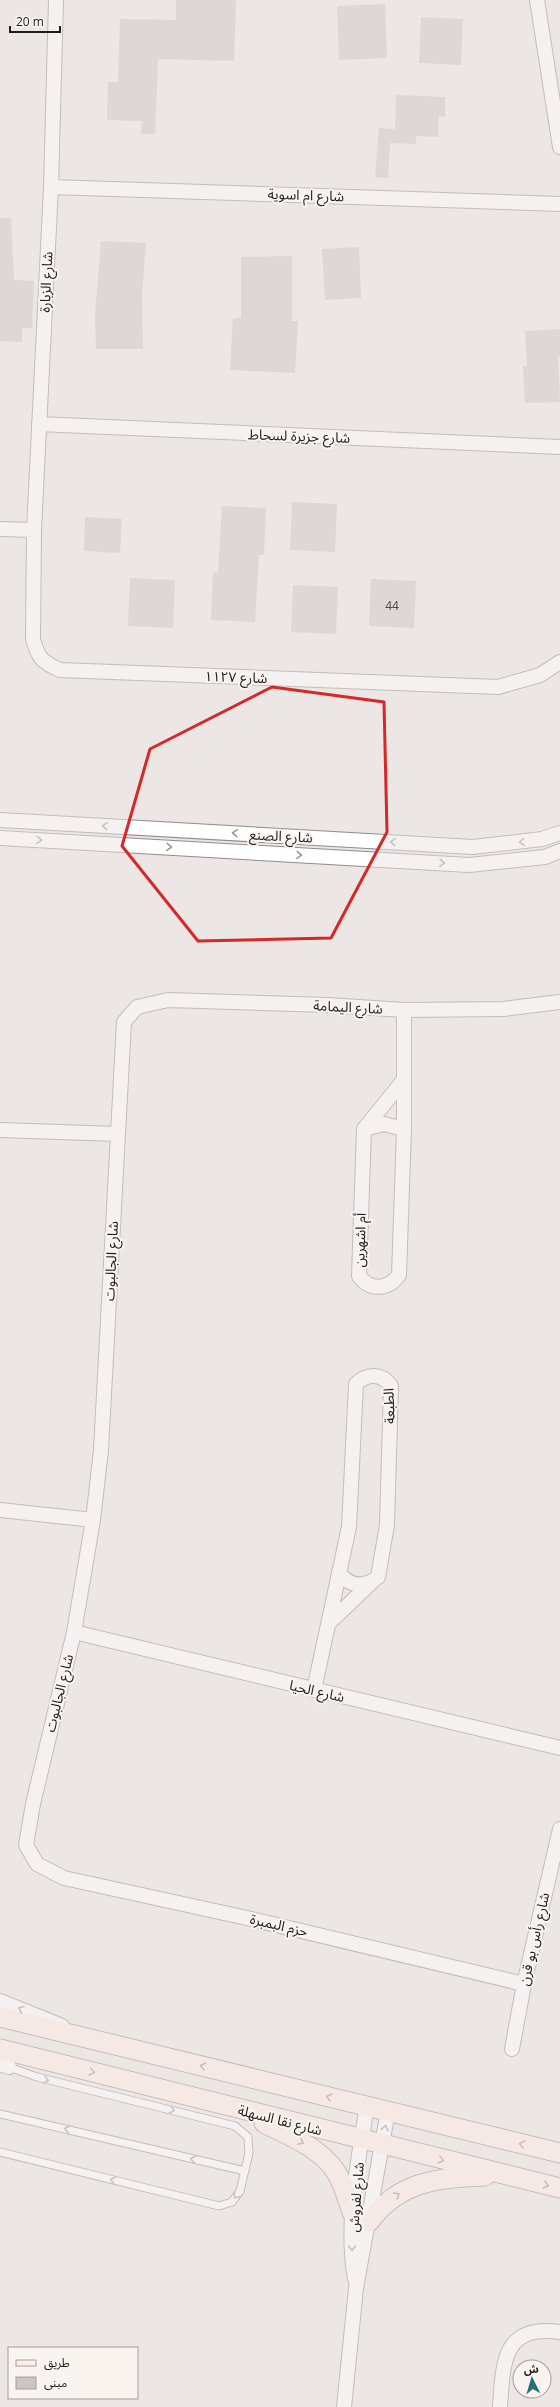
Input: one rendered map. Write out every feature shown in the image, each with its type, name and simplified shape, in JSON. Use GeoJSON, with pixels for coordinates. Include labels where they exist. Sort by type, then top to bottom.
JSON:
{"type":"FeatureCollection","features":[{"type":"Feature","properties":{"kind":"main road"},"geometry":{"type":"LineString","coordinates":[[0,2017],[560,2153]]}},
{"type":"Feature","properties":{"kind":"main road","name":"شارع نقا السهلة"},"geometry":{"type":"LineString","coordinates":[[0,2049],[361,2140],[560,2188]]}},
{"type":"Feature","properties":{"kind":"main road"},"geometry":{"type":"LineString","coordinates":[[4,2066],[39,2059]]}},
{"type":"Feature","properties":{"kind":"main road"},"geometry":{"type":"LineString","coordinates":[[242,2110],[310,2147],[325,2159],[335,2170],[352,2212]]}},
{"type":"Feature","properties":{"kind":"main road"},"geometry":{"type":"LineString","coordinates":[[369,2222],[382,2205],[413,2186],[433,2181],[468,2176],[505,2175]]}},
{"type":"Feature","properties":{"kind":"street","name":"شارع الزبارة"},"geometry":{"type":"LineString","coordinates":[[34,530],[51,187],[56,0]]}},
{"type":"Feature","properties":{"kind":"street"},"geometry":{"type":"LineString","coordinates":[[537,0],[560,148]]}},
{"type":"Feature","properties":{"kind":"street","name":"شارع ام اسوية"},"geometry":{"type":"LineString","coordinates":[[51,187],[560,204]]}},
{"type":"Feature","properties":{"kind":"street","name":"شارع جزيرة لسحاط"},"geometry":{"type":"LineString","coordinates":[[39,424],[560,447]]}},
{"type":"Feature","properties":{"kind":"street"},"geometry":{"type":"LineString","coordinates":[[0,529],[34,530]]}},
{"type":"Feature","properties":{"kind":"street","name":"شارع ١١٢٧"},"geometry":{"type":"LineString","coordinates":[[34,530],[33,639],[37,654],[46,663],[60,670],[498,687],[540,675],[560,662]]}},
{"type":"Feature","properties":{"kind":"street","name":"شارع الصنع"},"geometry":{"type":"LineString","coordinates":[[0,820],[473,847],[542,840],[560,832]]}},
{"type":"Feature","properties":{"kind":"street","name":"شارع الصنع"},"geometry":{"type":"LineString","coordinates":[[0,838],[469,865],[545,857],[560,852]]}},
{"type":"Feature","properties":{"kind":"street","name":"شارع اليمامة"},"geometry":{"type":"LineString","coordinates":[[137,1007],[168,1000],[328,1005],[404,1010],[503,1009],[560,1002]]}},
{"type":"Feature","properties":{"kind":"street","name":"شارع الجالبوت"},"geometry":{"type":"LineString","coordinates":[[37,1864],[26,1845],[27,1838],[33,1804],[74,1632],[93,1520],[100,1450],[124,1022],[137,1007]]}},
{"type":"Feature","properties":{"kind":"street","name":"أم اشهرين"},"geometry":{"type":"LineString","coordinates":[[364,1129],[359,1276],[367,1284],[379,1288],[391,1284],[400,1275],[404,1129],[402,1082],[404,1010]]}},
{"type":"Feature","properties":{"kind":"street"},"geometry":{"type":"LineString","coordinates":[[364,1129],[402,1082]]}},
{"type":"Feature","properties":{"kind":"street"},"geometry":{"type":"LineString","coordinates":[[364,1129],[384,1124],[404,1129]]}},
{"type":"Feature","properties":{"kind":"street"},"geometry":{"type":"LineString","coordinates":[[0,1130],[118,1134]]}},
{"type":"Feature","properties":{"kind":"street","name":"الطبعة"},"geometry":{"type":"LineString","coordinates":[[314,1690],[349,1526],[356,1384],[367,1376],[374,1375],[384,1378],[391,1386],[387,1525],[378,1577],[329,1622]]}},
{"type":"Feature","properties":{"kind":"street"},"geometry":{"type":"LineString","coordinates":[[0,1510],[93,1520]]}},
{"type":"Feature","properties":{"kind":"street"},"geometry":{"type":"LineString","coordinates":[[339,1573],[350,1583],[358,1585],[372,1582]]}},
{"type":"Feature","properties":{"kind":"street","name":"شارع الحيا"},"geometry":{"type":"LineString","coordinates":[[74,1632],[560,1748]]}},
{"type":"Feature","properties":{"kind":"street","name":"شارع رأس بو قرن"},"geometry":{"type":"LineString","coordinates":[[512,2049],[524,1984],[560,1829]]}},
{"type":"Feature","properties":{"kind":"street","name":"حزم البمبرة"},"geometry":{"type":"LineString","coordinates":[[37,1864],[64,1878],[247,1918],[524,1984]]}},
{"type":"Feature","properties":{"kind":"street"},"geometry":{"type":"LineString","coordinates":[[0,2002],[42,2017],[82,2036]]}},
{"type":"Feature","properties":{"kind":"street","name":"شارع لفروش"},"geometry":{"type":"LineString","coordinates":[[356,2288],[351,2261],[352,2212],[367,2106]]}},
{"type":"Feature","properties":{"kind":"street","name":"شارع لفروش"},"geometry":{"type":"LineString","coordinates":[[344,2407],[356,2288],[388,2111]]}},
{"type":"Feature","properties":{"kind":"street"},"geometry":{"type":"LineString","coordinates":[[500,2407],[503,2369],[509,2350],[522,2334],[543,2330],[560,2332]]}},
{"type":"Feature","properties":{"kind":"lane"},"geometry":{"type":"LineString","coordinates":[[0,2152],[219,2206],[232,2202],[237,2197],[245,2171],[250,2142],[245,2132],[235,2126],[37,2077],[4,2066]]}},
{"type":"Feature","properties":{"kind":"lane"},"geometry":{"type":"LineString","coordinates":[[0,2114],[245,2171]]}},
{"type":"Feature","properties":{"kind":"highlighted area"},"geometry":{"type":"Polygon","coordinates":[[[272,687],[384,702],[387,832],[331,938],[198,941],[122,846],[150,749],[272,687]]]}},
{"type":"Feature","properties":{"kind":"building"},"geometry":{"type":"Polygon","coordinates":[[[176,0],[236,0],[234,61],[158,59],[155,134],[141,134],[142,121],[107,120],[108,82],[118,82],[120,19],[176,20],[176,0]]]}},
{"type":"Feature","properties":{"kind":"building"},"geometry":{"type":"Polygon","coordinates":[[[385,4],[387,58],[339,60],[337,6],[385,4]]]}},
{"type":"Feature","properties":{"kind":"building"},"geometry":{"type":"Polygon","coordinates":[[[421,17],[463,19],[461,65],[419,63],[421,17]]]}},
{"type":"Feature","properties":{"kind":"building"},"geometry":{"type":"Polygon","coordinates":[[[396,95],[445,97],[445,117],[439,116],[438,137],[416,136],[416,144],[390,143],[388,178],[375,177],[379,128],[395,129],[396,95]]]}},
{"type":"Feature","properties":{"kind":"building"},"geometry":{"type":"Polygon","coordinates":[[[0,218],[11,218],[14,280],[34,281],[32,328],[22,328],[22,342],[0,341],[0,218]]]}},
{"type":"Feature","properties":{"kind":"building"},"geometry":{"type":"Polygon","coordinates":[[[101,241],[146,243],[142,293],[143,349],[96,349],[95,314],[101,241]]]}},
{"type":"Feature","properties":{"kind":"building"},"geometry":{"type":"Polygon","coordinates":[[[359,247],[361,298],[325,300],[322,249],[359,247]]]}},
{"type":"Feature","properties":{"kind":"building"},"geometry":{"type":"Polygon","coordinates":[[[292,256],[292,321],[298,321],[295,373],[230,370],[233,318],[241,318],[241,257],[292,256]]]}},
{"type":"Feature","properties":{"kind":"building"},"geometry":{"type":"Polygon","coordinates":[[[560,329],[560,357],[558,357],[560,402],[525,403],[523,366],[527,366],[525,331],[560,329]]]}},
{"type":"Feature","properties":{"kind":"building"},"geometry":{"type":"Polygon","coordinates":[[[292,502],[337,504],[335,552],[290,550],[292,502]]]}},
{"type":"Feature","properties":{"kind":"building"},"geometry":{"type":"Polygon","coordinates":[[[222,506],[266,508],[264,555],[259,555],[255,622],[211,620],[213,572],[218,573],[222,506]]]}},
{"type":"Feature","properties":{"kind":"building"},"geometry":{"type":"Polygon","coordinates":[[[85,517],[122,519],[120,553],[84,551],[85,517]]]}},
{"type":"Feature","properties":{"kind":"building"},"geometry":{"type":"Polygon","coordinates":[[[130,578],[175,580],[173,628],[128,626],[130,578]]]}},
{"type":"Feature","properties":{"kind":"building"},"geometry":{"type":"Polygon","coordinates":[[[371,579],[416,581],[414,628],[369,626],[371,579]]]}},
{"type":"Feature","properties":{"kind":"building"},"geometry":{"type":"Polygon","coordinates":[[[293,585],[338,587],[336,634],[291,632],[293,585]]]}}]}
